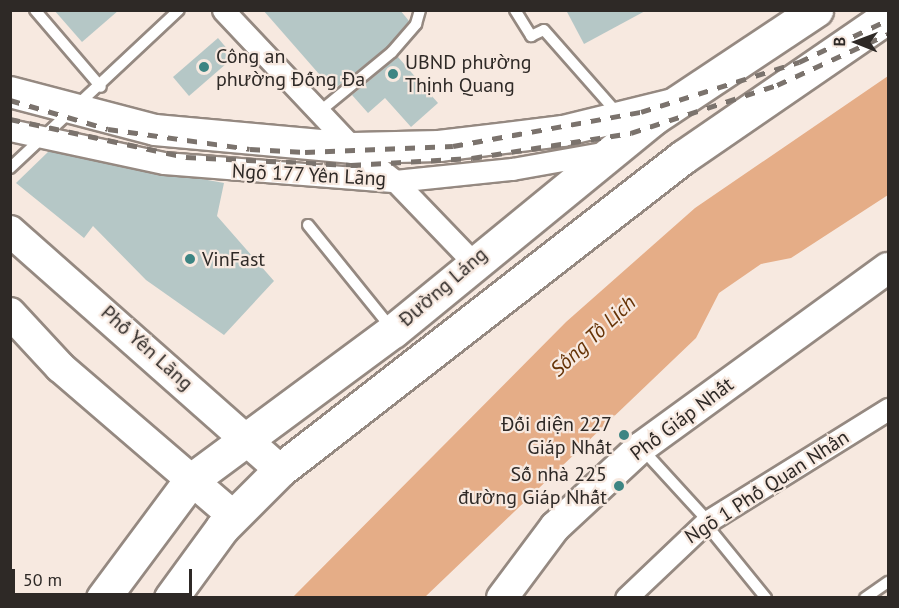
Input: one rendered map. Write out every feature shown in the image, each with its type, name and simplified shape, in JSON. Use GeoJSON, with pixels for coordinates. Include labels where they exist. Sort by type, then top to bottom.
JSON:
{"type":"FeatureCollection","features":[{"type":"Feature","properties":{"kind":"main road","name":"Đường Láng"},"geometry":{"type":"LineString","coordinates":[[103,597],[190,481],[393,331],[472,261],[610,151],[672,105],[816,10]]}},
{"type":"Feature","properties":{"kind":"main road"},"geometry":{"type":"LineString","coordinates":[[171,597],[233,516],[280,470],[683,157],[888,16]]}},
{"type":"Feature","properties":{"kind":"main road"},"geometry":{"type":"LineString","coordinates":[[10,92],[71,111],[155,130],[353,148],[440,146],[621,118],[672,105]]}},
{"type":"Feature","properties":{"kind":"main road","name":"Phố Yên Lãng"},"geometry":{"type":"LineString","coordinates":[[10,231],[280,470]]}},
{"type":"Feature","properties":{"kind":"main road","name":"Phố Giáp Nhất"},"geometry":{"type":"LineString","coordinates":[[502,597],[555,527],[640,448],[888,268]]}},
{"type":"Feature","properties":{"kind":"main road"},"geometry":{"type":"LineString","coordinates":[[10,313],[60,366],[233,516]]}},
{"type":"Feature","properties":{"kind":"street"},"geometry":{"type":"LineString","coordinates":[[223,10],[353,148],[395,181],[472,261]]}},
{"type":"Feature","properties":{"kind":"street","name":"Ngõ 177 Yên Lãng"},"geometry":{"type":"LineString","coordinates":[[10,130],[41,139],[235,172],[395,181],[512,169],[610,151]]}},
{"type":"Feature","properties":{"kind":"street","name":"Ngõ 1 Phố Quan Nhân"},"geometry":{"type":"LineString","coordinates":[[626,597],[706,522],[888,409]]}},
{"type":"Feature","properties":{"kind":"lane"},"geometry":{"type":"LineString","coordinates":[[35,10],[101,87]]}},
{"type":"Feature","properties":{"kind":"lane"},"geometry":{"type":"LineString","coordinates":[[10,168],[71,111],[101,87],[179,10]]}},
{"type":"Feature","properties":{"kind":"lane"},"geometry":{"type":"LineString","coordinates":[[319,112],[392,52],[416,24],[420,10]]}},
{"type":"Feature","properties":{"kind":"lane"},"geometry":{"type":"LineString","coordinates":[[514,10],[531,36],[544,30],[621,118]]}},
{"type":"Feature","properties":{"kind":"lane"},"geometry":{"type":"LineString","coordinates":[[308,225],[393,331]]}},
{"type":"Feature","properties":{"kind":"lane"},"geometry":{"type":"LineString","coordinates":[[640,448],[706,522],[766,597]]}},
{"type":"Feature","properties":{"kind":"lane"},"geometry":{"type":"LineString","coordinates":[[865,597],[888,582]]}},
{"type":"Feature","properties":{"kind":"water","name":"Sông Tô Lịch"},"geometry":{"type":"Polygon","coordinates":[[[888,76],[888,195],[791,258],[761,264],[719,293],[696,338],[425,597],[293,597],[566,322],[695,208],[888,76]]]}},
{"type":"Feature","properties":{"kind":"building"},"geometry":{"type":"Polygon","coordinates":[[[54,10],[119,10],[82,42],[54,10]]]}},
{"type":"Feature","properties":{"kind":"building"},"geometry":{"type":"Polygon","coordinates":[[[263,10],[400,10],[409,21],[387,47],[333,90],[263,10]]]}},
{"type":"Feature","properties":{"kind":"building"},"geometry":{"type":"Polygon","coordinates":[[[566,10],[647,10],[584,44],[566,10]]]}},
{"type":"Feature","properties":{"kind":"building","name":"Công an phường Đống Đa"},"geometry":{"type":"Polygon","coordinates":[[[218,38],[234,57],[189,96],[173,77],[218,38]]]}},
{"type":"Feature","properties":{"kind":"building","name":"UBND phường Thịnh Quang"},"geometry":{"type":"Polygon","coordinates":[[[398,57],[438,103],[411,127],[385,98],[368,113],[352,95],[398,57]]]}},
{"type":"Feature","properties":{"kind":"building","name":"VinFast"},"geometry":{"type":"Polygon","coordinates":[[[49,151],[224,183],[217,216],[274,281],[224,335],[146,280],[93,226],[84,238],[16,183],[49,151]]]}},
{"type":"Feature","properties":{"kind":"railway"},"geometry":{"type":"LineString","coordinates":[[10,100],[108,129],[250,149],[305,152],[453,146],[641,112],[799,62],[888,20]]}},
{"type":"Feature","properties":{"kind":"railway"},"geometry":{"type":"LineString","coordinates":[[10,119],[186,157],[351,165],[472,158],[631,133],[777,85],[888,34]]}},
{"type":"Feature","properties":{"kind":"place","name":"Công an phường Đống Đa"},"geometry":{"type":"Point","coordinates":[204,67]}},
{"type":"Feature","properties":{"kind":"place","name":"UBND phường Thịnh Quang"},"geometry":{"type":"Point","coordinates":[393,74]}},
{"type":"Feature","properties":{"kind":"place","name":"VinFast"},"geometry":{"type":"Point","coordinates":[190,259]}},
{"type":"Feature","properties":{"kind":"place","name":"Đối diện 227 Giáp Nhất"},"geometry":{"type":"Point","coordinates":[624,435]}},
{"type":"Feature","properties":{"kind":"place","name":"Số nhà 225 đường Giáp Nhất"},"geometry":{"type":"Point","coordinates":[619,486]}}]}
